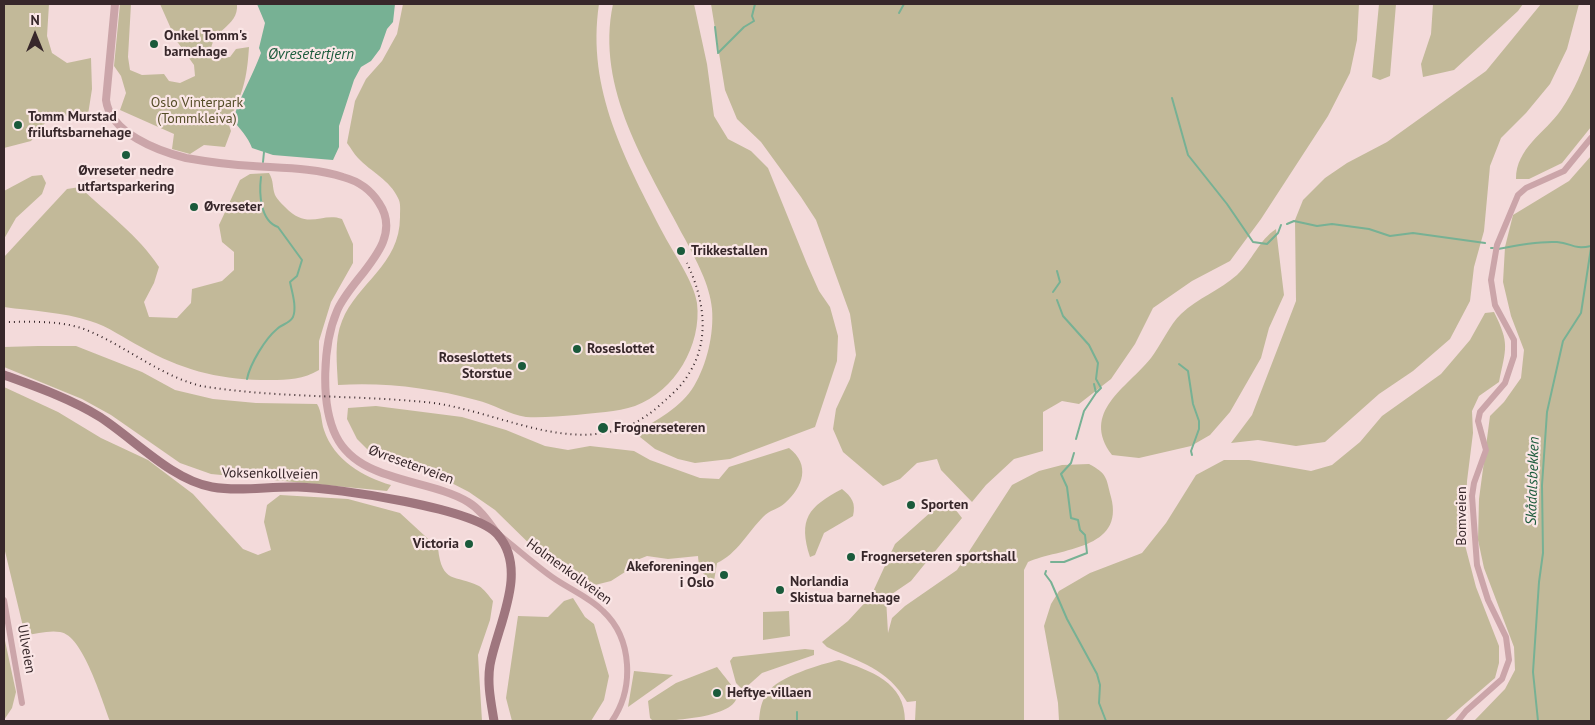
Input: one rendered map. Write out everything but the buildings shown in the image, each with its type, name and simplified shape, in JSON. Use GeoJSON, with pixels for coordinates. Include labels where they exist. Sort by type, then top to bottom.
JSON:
{"type":"FeatureCollection","features":[{"type":"Feature","properties":{"kind":"main road","name":"Voksenkollveien"},"geometry":{"type":"LineString","coordinates":[[4,375],[86,409],[175,471],[201,484],[230,488],[312,488],[380,497],[458,515],[498,534]]}},
{"type":"Feature","properties":{"kind":"main road","name":"Øvreseterveien"},"geometry":{"type":"LineString","coordinates":[[494,721],[489,695],[489,672],[510,595],[512,578],[507,554],[498,534]]}},
{"type":"Feature","properties":{"kind":"street","name":"Øvreseterveien"},"geometry":{"type":"LineString","coordinates":[[115,4],[106,89],[109,111],[115,121],[130,134],[171,154],[226,164],[327,172],[355,181],[374,196],[386,218],[384,239],[378,252],[341,302],[328,340],[327,400],[333,428],[340,443],[358,461],[376,470],[463,499],[477,509],[498,534]]}},
{"type":"Feature","properties":{"kind":"street","name":"Bomveien"},"geometry":{"type":"LineString","coordinates":[[1458,721],[1471,706],[1502,679],[1507,671],[1509,660],[1506,637],[1491,607],[1476,565],[1472,506],[1474,483],[1486,450],[1478,421],[1480,412],[1508,378],[1515,351],[1512,336],[1493,300],[1491,280],[1493,259],[1518,195],[1526,188],[1564,171],[1591,138]]}},
{"type":"Feature","properties":{"kind":"street","name":"Holmenkollveien"},"geometry":{"type":"LineString","coordinates":[[498,534],[552,577],[597,606],[612,622],[623,644],[627,673],[623,701],[612,721]]}},
{"type":"Feature","properties":{"kind":"street","name":"Ullveien"},"geometry":{"type":"LineString","coordinates":[[4,600],[22,703]]}},
{"type":"Feature","properties":{"kind":"green space"},"geometry":{"type":"Polygon","coordinates":[[[4,4],[49,4],[47,36],[52,53],[67,63],[91,58],[92,89],[87,121],[63,115],[45,123],[31,141],[4,148],[4,4]]]}},
{"type":"Feature","properties":{"kind":"green space","name":"Oslo Vinterpark (Tommkleiva)"},"geometry":{"type":"Polygon","coordinates":[[[120,4],[131,4],[128,57],[130,70],[142,75],[164,74],[169,81],[180,83],[195,76],[194,65],[176,40],[160,4],[237,4],[233,18],[214,39],[211,54],[216,58],[230,57],[236,49],[249,47],[243,86],[228,122],[231,131],[225,147],[204,145],[190,154],[172,149],[174,134],[120,110],[126,93],[121,76],[114,66],[120,4]]]}},
{"type":"Feature","properties":{"kind":"green space"},"geometry":{"type":"Polygon","coordinates":[[[403,4],[599,4],[598,66],[612,124],[636,180],[688,277],[697,303],[695,335],[683,365],[674,378],[649,399],[635,406],[613,411],[526,417],[476,400],[425,389],[373,384],[338,385],[337,344],[339,328],[357,295],[386,261],[398,234],[400,204],[395,192],[358,158],[347,143],[355,101],[366,79],[382,61],[397,34],[403,4]]]}},
{"type":"Feature","properties":{"kind":"green space"},"geometry":{"type":"Polygon","coordinates":[[[613,4],[694,4],[707,64],[714,116],[728,139],[751,151],[768,168],[819,291],[830,307],[838,336],[837,361],[815,427],[730,459],[695,463],[678,459],[655,449],[635,433],[683,401],[694,386],[703,368],[709,349],[712,309],[702,273],[641,155],[628,126],[618,96],[611,66],[609,36],[613,4]]]}},
{"type":"Feature","properties":{"kind":"green space"},"geometry":{"type":"Polygon","coordinates":[[[711,4],[1359,4],[1357,40],[1350,73],[1328,116],[1261,219],[1230,261],[1192,281],[1153,308],[1135,344],[1111,379],[1079,404],[1062,401],[1043,412],[1043,451],[1014,459],[986,485],[972,502],[941,470],[937,459],[917,463],[900,479],[883,486],[843,452],[833,429],[836,409],[850,379],[856,355],[850,314],[816,220],[761,142],[737,119],[725,90],[711,4]]]}},
{"type":"Feature","properties":{"kind":"green space"},"geometry":{"type":"Polygon","coordinates":[[[1379,4],[1396,4],[1390,76],[1380,80],[1372,77],[1379,4]]]}},
{"type":"Feature","properties":{"kind":"green space"},"geometry":{"type":"Polygon","coordinates":[[[1433,4],[1523,4],[1518,11],[1454,70],[1423,77],[1421,64],[1431,34],[1433,4]]]}},
{"type":"Feature","properties":{"kind":"green space"},"geometry":{"type":"Polygon","coordinates":[[[1541,4],[1579,4],[1567,49],[1550,84],[1526,113],[1501,138],[1490,166],[1484,231],[1474,267],[1470,301],[1450,339],[1413,371],[1379,394],[1325,442],[1296,446],[1258,440],[1231,443],[1252,415],[1296,301],[1295,220],[1303,200],[1325,178],[1347,163],[1387,142],[1486,71],[1541,4]]]}},
{"type":"Feature","properties":{"kind":"green space"},"geometry":{"type":"Polygon","coordinates":[[[1591,47],[1591,127],[1562,163],[1529,179],[1516,179],[1517,168],[1521,158],[1532,142],[1561,110],[1578,79],[1591,47]]]}},
{"type":"Feature","properties":{"kind":"green space"},"geometry":{"type":"Polygon","coordinates":[[[1591,156],[1591,721],[1474,721],[1505,689],[1515,670],[1514,647],[1484,568],[1478,540],[1479,499],[1490,416],[1504,402],[1521,378],[1524,350],[1511,316],[1503,282],[1505,247],[1513,215],[1569,181],[1591,156]]]}},
{"type":"Feature","properties":{"kind":"green space"},"geometry":{"type":"Polygon","coordinates":[[[269,173],[276,197],[293,214],[308,219],[334,217],[342,219],[353,244],[353,263],[331,302],[319,341],[319,370],[312,374],[298,378],[276,380],[229,378],[214,375],[184,367],[156,355],[97,323],[58,314],[4,307],[4,257],[67,189],[80,187],[142,245],[159,267],[154,283],[144,302],[149,317],[177,318],[191,303],[192,289],[222,281],[234,270],[234,252],[222,242],[219,225],[240,180],[250,174],[269,173]]]}},
{"type":"Feature","properties":{"kind":"green space"},"geometry":{"type":"Polygon","coordinates":[[[42,175],[46,183],[42,194],[16,218],[4,239],[4,191],[32,176],[42,175]]]}},
{"type":"Feature","properties":{"kind":"green space"},"geometry":{"type":"Polygon","coordinates":[[[1276,229],[1284,295],[1269,328],[1261,358],[1230,412],[1210,435],[1191,446],[1139,458],[1112,455],[1104,440],[1101,426],[1104,413],[1110,402],[1151,358],[1173,323],[1181,314],[1237,275],[1265,239],[1276,229]]]}},
{"type":"Feature","properties":{"kind":"green space"},"geometry":{"type":"Polygon","coordinates":[[[1494,312],[1503,332],[1505,353],[1499,382],[1479,396],[1472,411],[1473,433],[1467,481],[1465,545],[1476,587],[1499,646],[1499,663],[1495,678],[1445,721],[1059,721],[1058,703],[1044,626],[1051,604],[1059,591],[1090,573],[1142,553],[1166,523],[1196,475],[1224,460],[1249,460],[1311,471],[1332,465],[1360,442],[1382,416],[1441,374],[1470,340],[1485,313],[1494,312]]]}},
{"type":"Feature","properties":{"kind":"green space"},"geometry":{"type":"Polygon","coordinates":[[[76,346],[142,372],[175,390],[213,399],[256,403],[317,404],[329,441],[342,458],[360,472],[391,485],[387,491],[211,474],[180,463],[111,415],[82,399],[4,367],[4,347],[76,346]]]}},
{"type":"Feature","properties":{"kind":"green space"},"geometry":{"type":"Polygon","coordinates":[[[4,387],[58,412],[101,438],[148,460],[193,494],[243,549],[258,555],[271,550],[264,522],[267,505],[280,495],[348,499],[400,513],[438,548],[440,560],[446,573],[479,586],[493,601],[490,620],[478,655],[482,721],[110,721],[91,670],[76,644],[68,636],[60,632],[25,635],[4,547],[4,387]]]}},
{"type":"Feature","properties":{"kind":"green space"},"geometry":{"type":"Polygon","coordinates":[[[376,406],[462,417],[506,430],[545,446],[568,450],[590,446],[634,451],[650,460],[700,478],[719,479],[729,467],[789,448],[800,462],[802,476],[791,497],[783,505],[765,515],[731,554],[717,563],[714,581],[702,572],[698,556],[668,559],[647,556],[632,562],[625,572],[611,581],[595,585],[548,562],[495,510],[469,492],[440,477],[373,455],[357,439],[347,419],[348,408],[376,406]]]}},
{"type":"Feature","properties":{"kind":"green space"},"geometry":{"type":"Polygon","coordinates":[[[1089,464],[1100,471],[1107,481],[1113,514],[1108,528],[1099,537],[1087,544],[1028,562],[1024,570],[1024,721],[915,721],[916,701],[907,702],[891,681],[882,674],[862,662],[827,647],[822,642],[848,621],[871,596],[895,544],[941,503],[955,509],[962,518],[911,581],[886,598],[888,633],[892,618],[905,606],[957,570],[1012,485],[1039,471],[1062,465],[1089,464]]]}},
{"type":"Feature","properties":{"kind":"green space"},"geometry":{"type":"Polygon","coordinates":[[[842,489],[852,501],[854,507],[853,516],[824,533],[815,555],[810,557],[805,533],[809,516],[821,502],[842,489]]]}},
{"type":"Feature","properties":{"kind":"green space"},"geometry":{"type":"Polygon","coordinates":[[[573,598],[585,617],[594,624],[609,676],[604,700],[591,721],[512,721],[506,698],[518,616],[548,617],[564,601],[573,598]]]}},
{"type":"Feature","properties":{"kind":"green space"},"geometry":{"type":"Polygon","coordinates":[[[789,611],[790,636],[763,640],[763,612],[789,611]]]}},
{"type":"Feature","properties":{"kind":"green space"},"geometry":{"type":"Polygon","coordinates":[[[4,636],[16,692],[12,708],[4,720],[4,636]]]}},
{"type":"Feature","properties":{"kind":"green space"},"geometry":{"type":"Polygon","coordinates":[[[805,649],[814,650],[814,655],[762,673],[743,690],[736,683],[730,661],[733,657],[805,649]]]}},
{"type":"Feature","properties":{"kind":"green space"},"geometry":{"type":"Polygon","coordinates":[[[839,660],[874,674],[893,687],[903,708],[905,721],[759,721],[762,702],[773,686],[800,672],[839,660]]]}},
{"type":"Feature","properties":{"kind":"green space"},"geometry":{"type":"Polygon","coordinates":[[[717,667],[737,695],[734,703],[726,709],[701,717],[653,721],[650,718],[648,701],[676,683],[717,667]]]}},
{"type":"Feature","properties":{"kind":"green space"},"geometry":{"type":"Polygon","coordinates":[[[634,671],[673,675],[628,707],[634,671]]]}},
{"type":"Feature","properties":{"kind":"water","name":"Øvresetertjern"},"geometry":{"type":"Polygon","coordinates":[[[257,4],[395,4],[393,22],[387,29],[380,49],[371,61],[361,67],[354,80],[339,126],[339,147],[333,160],[273,155],[252,148],[233,120],[261,53],[259,48],[265,23],[257,4]]]}},
{"type":"Feature","properties":{"kind":"waterway"},"geometry":{"type":"LineString","coordinates":[[718,53],[744,27],[754,21],[752,16],[755,4]]}},
{"type":"Feature","properties":{"kind":"waterway"},"geometry":{"type":"LineString","coordinates":[[899,13],[904,4]]}},
{"type":"Feature","properties":{"kind":"waterway"},"geometry":{"type":"LineString","coordinates":[[715,27],[718,52]]}},
{"type":"Feature","properties":{"kind":"waterway"},"geometry":{"type":"LineString","coordinates":[[1172,98],[1188,155],[1227,204],[1253,242],[1267,244],[1278,233],[1281,225]]}},
{"type":"Feature","properties":{"kind":"waterway"},"geometry":{"type":"LineString","coordinates":[[263,162],[264,152]]}},
{"type":"Feature","properties":{"kind":"waterway"},"geometry":{"type":"LineString","coordinates":[[247,379],[263,345],[277,329],[293,317],[294,304],[290,282],[297,276],[302,260],[278,227],[272,224],[264,213],[260,191],[261,177]]}},
{"type":"Feature","properties":{"kind":"waterway"},"geometry":{"type":"LineString","coordinates":[[1287,224],[1294,221],[1317,226],[1332,224],[1369,229],[1390,236],[1413,233],[1485,243]]}},
{"type":"Feature","properties":{"kind":"waterway"},"geometry":{"type":"LineString","coordinates":[[1498,249],[1550,242],[1576,247],[1591,246]]}},
{"type":"Feature","properties":{"kind":"waterway","name":"Skådalsbekken"},"geometry":{"type":"LineString","coordinates":[[1538,721],[1533,672],[1539,582],[1543,553],[1542,485],[1547,412],[1563,341],[1581,313],[1591,248]]}},
{"type":"Feature","properties":{"kind":"waterway"},"geometry":{"type":"LineString","coordinates":[[1053,292],[1060,282],[1057,271]]}},
{"type":"Feature","properties":{"kind":"waterway"},"geometry":{"type":"LineString","coordinates":[[1057,300],[1063,316],[1089,345],[1098,363],[1096,379],[1101,388],[1096,393]]}},
{"type":"Feature","properties":{"kind":"waterway"},"geometry":{"type":"LineString","coordinates":[[1179,364],[1188,371],[1193,404],[1199,421],[1199,429],[1191,451],[1192,455]]}},
{"type":"Feature","properties":{"kind":"waterway"},"geometry":{"type":"LineString","coordinates":[[1076,439],[1084,411],[1096,393],[1094,384]]}},
{"type":"Feature","properties":{"kind":"waterway"},"geometry":{"type":"LineString","coordinates":[[1051,562],[1064,562],[1087,553],[1085,535],[1080,530],[1078,520],[1071,518],[1067,487],[1061,474],[1071,463],[1074,453]]}},
{"type":"Feature","properties":{"kind":"waterway"},"geometry":{"type":"LineString","coordinates":[[1046,571],[1045,574],[1051,582],[1067,619],[1097,674],[1100,685],[1099,703],[1106,721]]}},
{"type":"Feature","properties":{"kind":"waterway"},"geometry":{"type":"LineString","coordinates":[[797,712],[797,721]]}},
{"type":"Feature","properties":{"kind":"railway"},"geometry":{"type":"LineString","coordinates":[[4,322],[55,323],[84,329],[114,343],[170,375],[201,386],[257,393],[425,402],[454,407],[545,430],[575,434],[604,433],[633,424],[660,405],[682,383],[695,362],[702,334],[701,305],[698,291],[687,263]]}},
{"type":"Feature","properties":{"kind":"place","name":"Onkel Tomm's barnehage"},"geometry":{"type":"Point","coordinates":[154,44]}},
{"type":"Feature","properties":{"kind":"place","name":"Tomm Murstad friluftsbarnehage"},"geometry":{"type":"Point","coordinates":[18,125]}},
{"type":"Feature","properties":{"kind":"place","name":"Øvreseter nedre utfartsparkering"},"geometry":{"type":"Point","coordinates":[126,155]}},
{"type":"Feature","properties":{"kind":"place","name":"Øvreseter"},"geometry":{"type":"Point","coordinates":[194,207]}},
{"type":"Feature","properties":{"kind":"place","name":"Trikkestallen"},"geometry":{"type":"Point","coordinates":[681,251]}},
{"type":"Feature","properties":{"kind":"place","name":"Roseslottet"},"geometry":{"type":"Point","coordinates":[577,349]}},
{"type":"Feature","properties":{"kind":"place","name":"Roseslottets Storstue"},"geometry":{"type":"Point","coordinates":[522,366]}},
{"type":"Feature","properties":{"kind":"place","name":"Frognerseteren"},"geometry":{"type":"Point","coordinates":[603,428]}},
{"type":"Feature","properties":{"kind":"place","name":"Sporten"},"geometry":{"type":"Point","coordinates":[911,505]}},
{"type":"Feature","properties":{"kind":"place","name":"Victoria"},"geometry":{"type":"Point","coordinates":[469,544]}},
{"type":"Feature","properties":{"kind":"place","name":"Frognerseteren sportshall"},"geometry":{"type":"Point","coordinates":[851,557]}},
{"type":"Feature","properties":{"kind":"place","name":"Akeforeningen i Oslo"},"geometry":{"type":"Point","coordinates":[724,575]}},
{"type":"Feature","properties":{"kind":"place","name":"Norlandia Skistua barnehage"},"geometry":{"type":"Point","coordinates":[780,590]}},
{"type":"Feature","properties":{"kind":"place","name":"Heftye-villaen"},"geometry":{"type":"Point","coordinates":[717,693]}}]}
